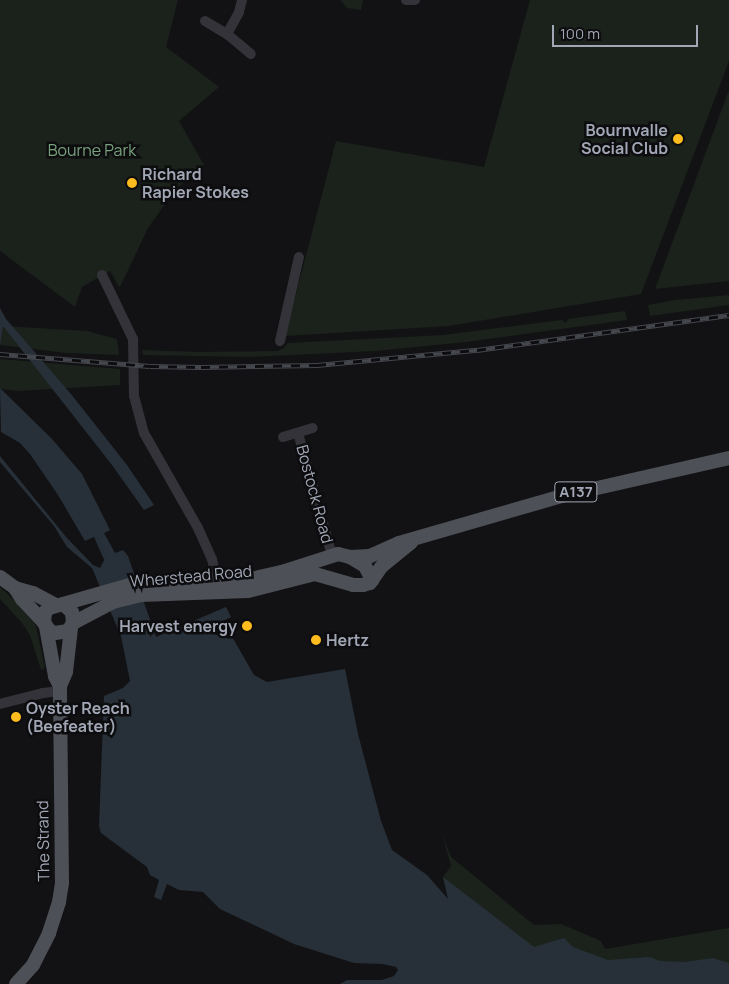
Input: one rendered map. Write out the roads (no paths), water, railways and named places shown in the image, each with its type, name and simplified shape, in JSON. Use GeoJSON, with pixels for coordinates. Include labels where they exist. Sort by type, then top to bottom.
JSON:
{"type":"FeatureCollection","features":[{"type":"Feature","properties":{"kind":"main road","name":"Wherstead Road"},"geometry":{"type":"LineString","coordinates":[[59,604],[98,600],[139,589],[262,577],[338,554],[350,557],[370,556],[398,543],[426,534],[562,496],[729,458]]}},
{"type":"Feature","properties":{"kind":"main road","name":"Wherstead Road"},"geometry":{"type":"LineString","coordinates":[[139,589],[248,591],[315,574],[358,585],[368,584],[390,559],[426,534]]}},
{"type":"Feature","properties":{"kind":"main road"},"geometry":{"type":"LineString","coordinates":[[350,557],[365,566],[372,580]]}},
{"type":"Feature","properties":{"kind":"main road"},"geometry":{"type":"LineString","coordinates":[[0,578],[15,588],[33,593],[72,612],[72,626]]}},
{"type":"Feature","properties":{"kind":"main road"},"geometry":{"type":"LineString","coordinates":[[15,588],[22,600],[45,625]]}},
{"type":"Feature","properties":{"kind":"main road","name":"Wherstead Road"},"geometry":{"type":"LineString","coordinates":[[45,625],[50,631],[60,634],[72,626],[98,600]]}},
{"type":"Feature","properties":{"kind":"main road"},"geometry":{"type":"LineString","coordinates":[[45,625],[45,612],[59,604]]}},
{"type":"Feature","properties":{"kind":"main road","name":"The Strand"},"geometry":{"type":"LineString","coordinates":[[45,625],[55,676],[60,689]]}},
{"type":"Feature","properties":{"kind":"main road","name":"The Strand"},"geometry":{"type":"LineString","coordinates":[[16,984],[33,964],[49,933],[59,902],[62,883],[59,772],[60,689],[66,672],[72,626]]}},
{"type":"Feature","properties":{"kind":"street"},"geometry":{"type":"LineString","coordinates":[[227,34],[239,12],[242,0]]}},
{"type":"Feature","properties":{"kind":"street"},"geometry":{"type":"LineString","coordinates":[[406,0],[415,0]]}},
{"type":"Feature","properties":{"kind":"street"},"geometry":{"type":"LineString","coordinates":[[205,21],[227,34],[251,54]]}},
{"type":"Feature","properties":{"kind":"street"},"geometry":{"type":"LineString","coordinates":[[280,341],[298,258]]}},
{"type":"Feature","properties":{"kind":"street"},"geometry":{"type":"LineString","coordinates":[[102,275],[133,339],[134,396],[144,433],[163,470],[198,528],[212,559],[217,581]]}},
{"type":"Feature","properties":{"kind":"street","name":"Bostock Road"},"geometry":{"type":"LineString","coordinates":[[283,437],[313,428]]}},
{"type":"Feature","properties":{"kind":"street","name":"Bostock Road"},"geometry":{"type":"LineString","coordinates":[[298,433],[332,556]]}},
{"type":"Feature","properties":{"kind":"street"},"geometry":{"type":"LineString","coordinates":[[0,704],[60,689]]}},
{"type":"Feature","properties":{"kind":"waterway"},"geometry":{"type":"LineString","coordinates":[[94,534],[106,561]]}},
{"type":"Feature","properties":{"kind":"railway"},"geometry":{"type":"LineString","coordinates":[[0,354],[150,366],[317,365],[477,350],[729,315]]}},
{"type":"Feature","properties":{"kind":"place","name":"Bournvalle Social Club"},"geometry":{"type":"Point","coordinates":[678,139]}},
{"type":"Feature","properties":{"kind":"place","name":"Richard Rapier Stokes"},"geometry":{"type":"Point","coordinates":[132,183]}},
{"type":"Feature","properties":{"kind":"place","name":"Harvest energy"},"geometry":{"type":"Point","coordinates":[247,626]}},
{"type":"Feature","properties":{"kind":"place","name":"Hertz"},"geometry":{"type":"Point","coordinates":[316,640]}},
{"type":"Feature","properties":{"kind":"place","name":"Oyster Reach (Beefeater)"},"geometry":{"type":"Point","coordinates":[16,717]}},
{"type":"Feature","properties":{"kind":"park label","name":"Bourne Park"},"geometry":{"type":"Point","coordinates":[92,150]}}]}
